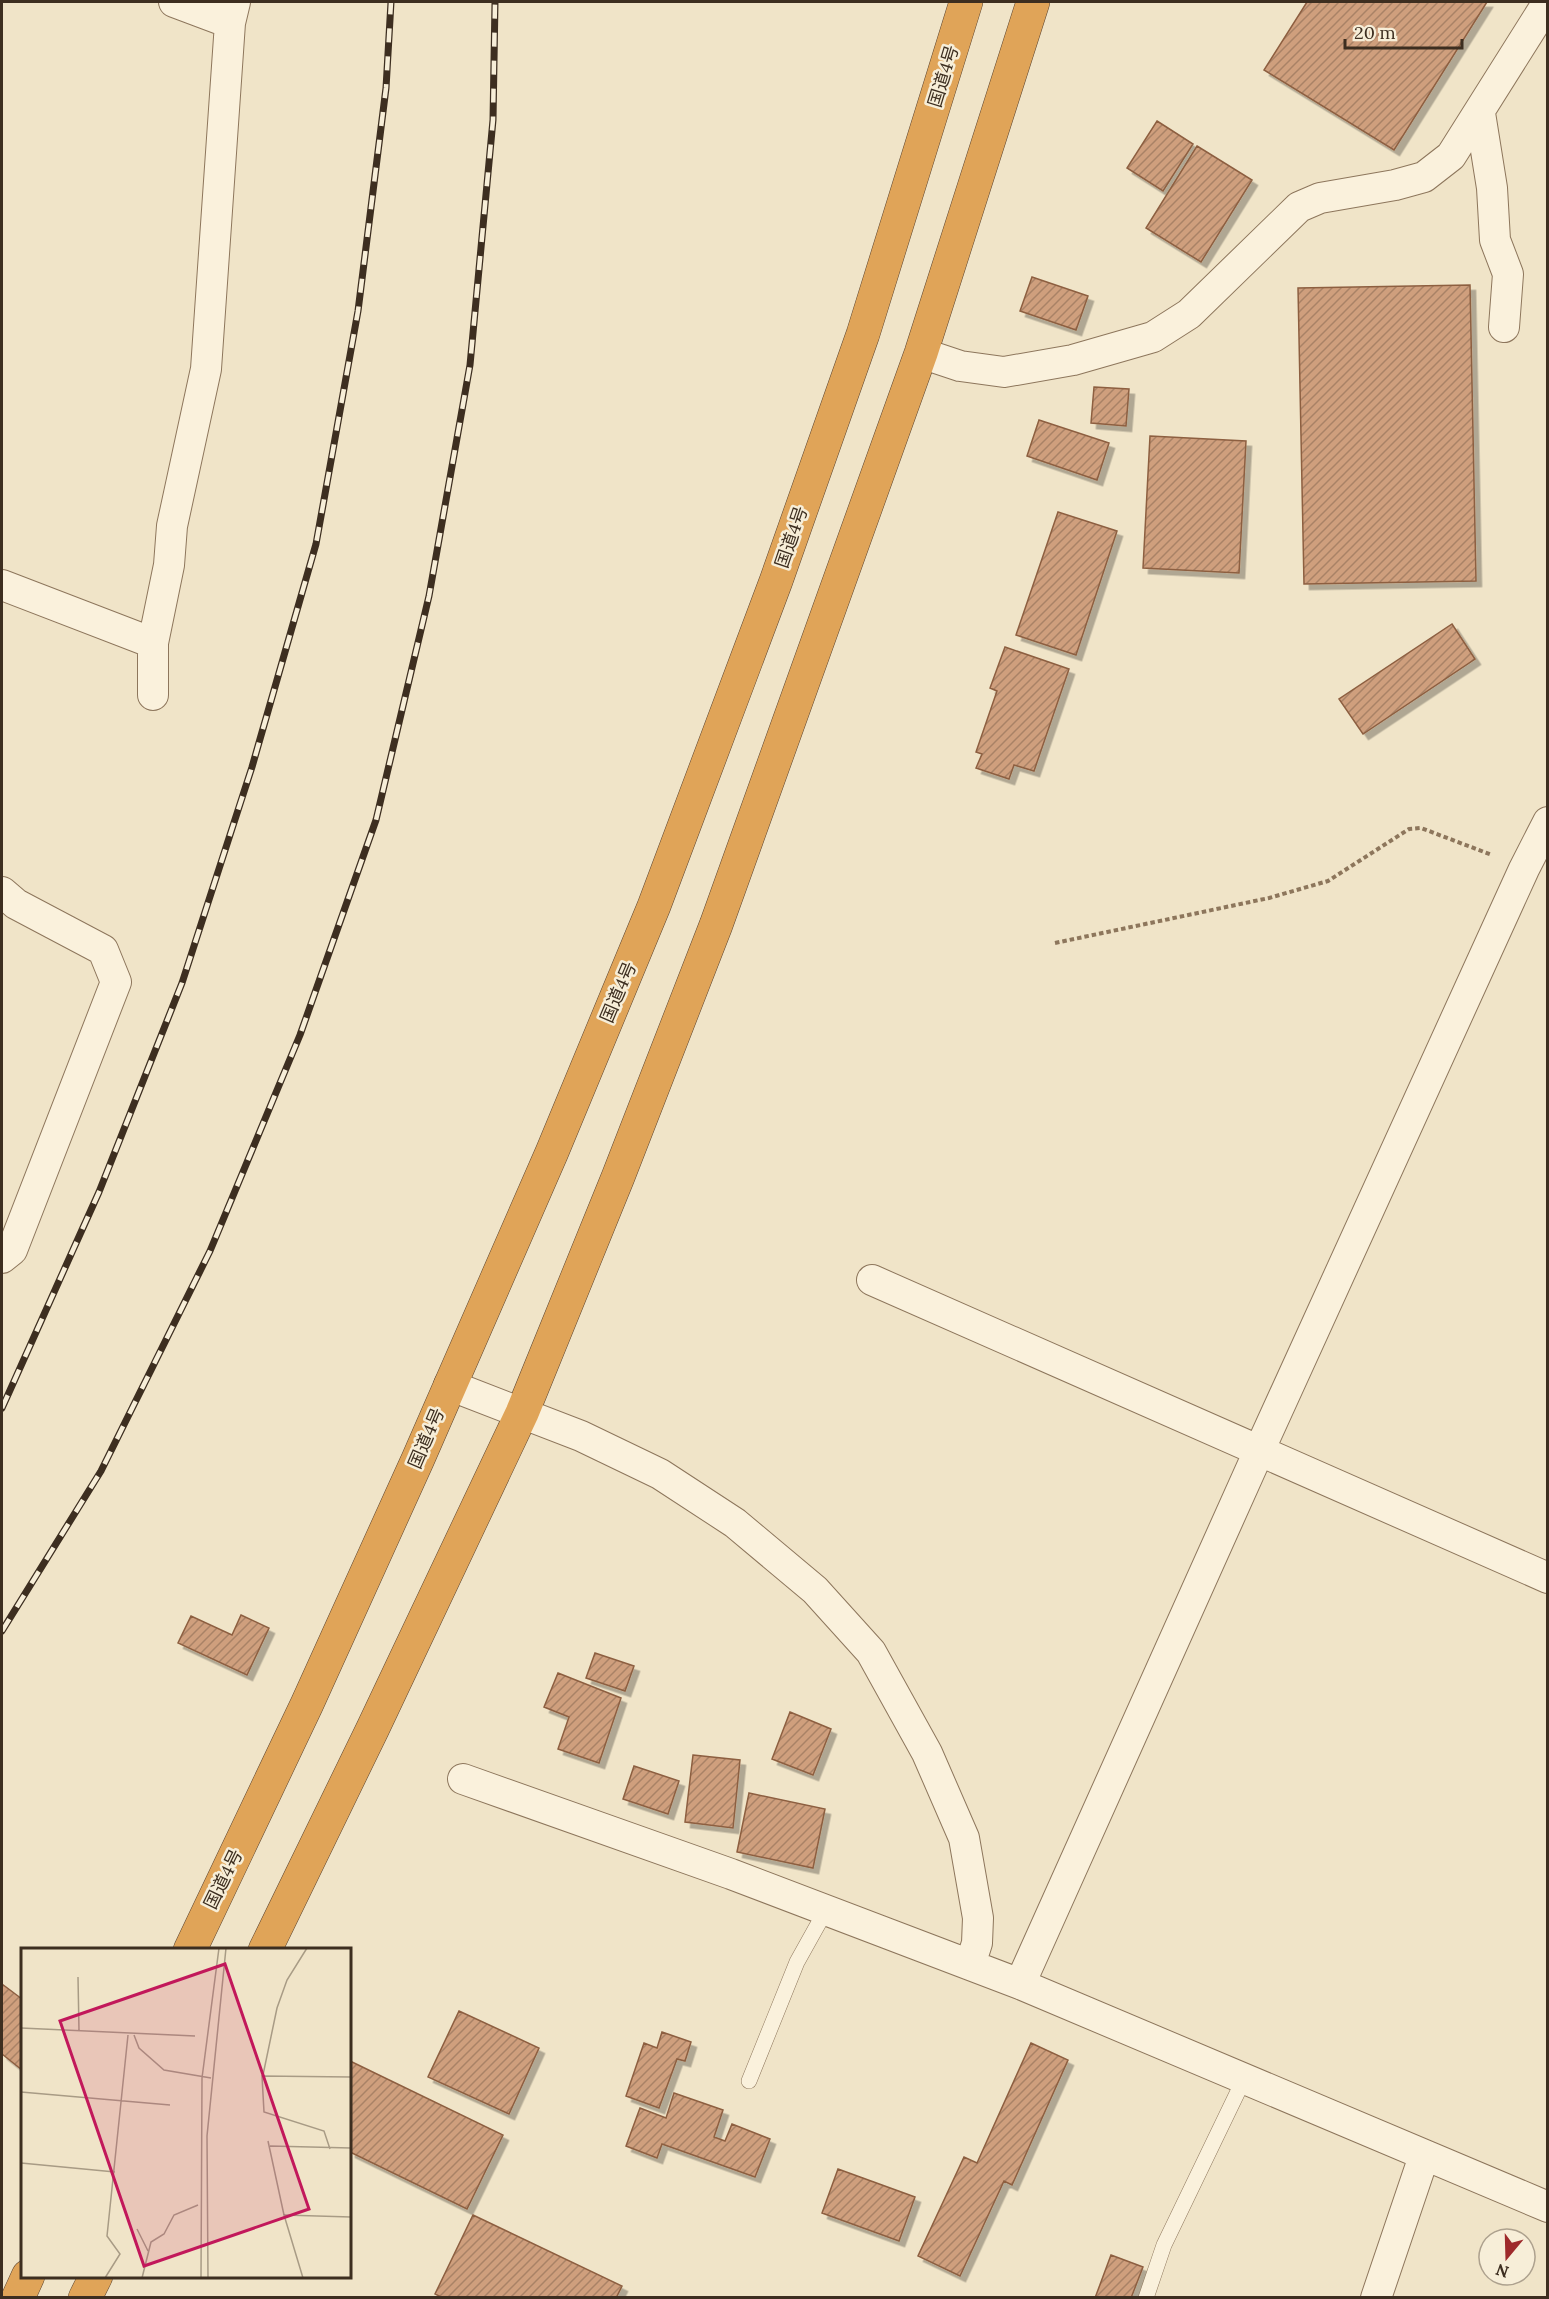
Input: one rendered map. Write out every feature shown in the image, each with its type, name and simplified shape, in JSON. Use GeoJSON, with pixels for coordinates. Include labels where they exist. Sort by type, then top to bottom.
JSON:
{"type":"FeatureCollection","features":[{"type":"Feature","properties":{"kind":"highway","name":"国道4号"},"geometry":{"type":"LineString","coordinates":[[191,1948],[307,1704],[413,1469],[552,1152],[654,906],[759,626],[862,334],[966,2]]}},
{"type":"Feature","properties":{"kind":"highway"},"geometry":{"type":"LineString","coordinates":[[266,1948],[522,1413],[618,1177],[716,926],[921,353],[1033,2]]}},
{"type":"Feature","properties":{"kind":"highway"},"geometry":{"type":"LineString","coordinates":[[18,2298],[28,2278]]}},
{"type":"Feature","properties":{"kind":"highway"},"geometry":{"type":"LineString","coordinates":[[85,2298],[95,2278]]}},
{"type":"Feature","properties":{"kind":"street"},"geometry":{"type":"LineString","coordinates":[[153,695],[153,643],[169,564],[172,526],[206,369],[232,12],[174,2]]}},
{"type":"Feature","properties":{"kind":"street"},"geometry":{"type":"LineString","coordinates":[[921,353],[960,366],[1004,372],[1073,360],[1153,337],[1189,315],[1299,207],[1320,198],[1395,185],[1424,177],[1451,156],[1548,2]]}},
{"type":"Feature","properties":{"kind":"street"},"geometry":{"type":"LineString","coordinates":[[1479,113],[1492,188],[1495,240],[1508,274],[1504,327]]}},
{"type":"Feature","properties":{"kind":"street"},"geometry":{"type":"LineString","coordinates":[[2,585],[153,643]]}},
{"type":"Feature","properties":{"kind":"street"},"geometry":{"type":"LineString","coordinates":[[1020,1984],[1259,1451],[1536,874],[1548,822]]}},
{"type":"Feature","properties":{"kind":"street"},"geometry":{"type":"LineString","coordinates":[[2,892],[16,904],[103,950],[116,982],[12,1250],[2,1258]]}},
{"type":"Feature","properties":{"kind":"street"},"geometry":{"type":"LineString","coordinates":[[872,1280],[1548,1578]]}},
{"type":"Feature","properties":{"kind":"street"},"geometry":{"type":"LineString","coordinates":[[449,1385],[581,1436],[660,1474],[735,1523],[815,1590],[871,1652],[927,1753],[964,1838],[978,1918],[977,1942],[970,1965]]}},
{"type":"Feature","properties":{"kind":"street"},"geometry":{"type":"LineString","coordinates":[[463,1779],[731,1874],[1020,1984],[1548,2207]]}},
{"type":"Feature","properties":{"kind":"street"},"geometry":{"type":"LineString","coordinates":[[1376,2298],[1424,2156]]}},
{"type":"Feature","properties":{"kind":"lane"},"geometry":{"type":"LineString","coordinates":[[749,2081],[797,1962],[826,1910]]}},
{"type":"Feature","properties":{"kind":"lane"},"geometry":{"type":"LineString","coordinates":[[1146,2298],[1164,2245],[1244,2079]]}},
{"type":"Feature","properties":{"kind":"path"},"geometry":{"type":"LineString","coordinates":[[1055,943],[1269,898],[1328,881],[1409,829],[1421,828],[1476,848],[1536,874]]}},
{"type":"Feature","properties":{"kind":"building"},"geometry":{"type":"Polygon","coordinates":[[[1307,2],[1487,2],[1394,150],[1264,70],[1307,2]]]}},
{"type":"Feature","properties":{"kind":"building"},"geometry":{"type":"Polygon","coordinates":[[[1157,121],[1193,144],[1163,191],[1127,168],[1157,121]]]}},
{"type":"Feature","properties":{"kind":"building"},"geometry":{"type":"Polygon","coordinates":[[[1197,146],[1252,180],[1201,262],[1146,228],[1197,146]]]}},
{"type":"Feature","properties":{"kind":"building"},"geometry":{"type":"Polygon","coordinates":[[[1032,277],[1088,296],[1076,330],[1020,311],[1032,277]]]}},
{"type":"Feature","properties":{"kind":"building"},"geometry":{"type":"Polygon","coordinates":[[[1470,285],[1476,581],[1304,584],[1298,288],[1470,285]]]}},
{"type":"Feature","properties":{"kind":"building"},"geometry":{"type":"Polygon","coordinates":[[[1094,387],[1129,389],[1126,426],[1091,423],[1094,387]]]}},
{"type":"Feature","properties":{"kind":"building"},"geometry":{"type":"Polygon","coordinates":[[[1039,420],[1109,443],[1097,480],[1027,456],[1039,420]]]}},
{"type":"Feature","properties":{"kind":"building"},"geometry":{"type":"Polygon","coordinates":[[[1150,436],[1246,441],[1239,573],[1143,568],[1150,436]]]}},
{"type":"Feature","properties":{"kind":"building"},"geometry":{"type":"Polygon","coordinates":[[[1058,512],[1117,531],[1076,655],[1016,635],[1058,512]]]}},
{"type":"Feature","properties":{"kind":"building"},"geometry":{"type":"Polygon","coordinates":[[[1452,624],[1475,659],[1363,734],[1339,699],[1452,624]]]}},
{"type":"Feature","properties":{"kind":"building"},"geometry":{"type":"Polygon","coordinates":[[[1005,647],[1069,669],[1034,771],[1014,765],[1009,779],[976,768],[982,754],[976,752],[997,691],[990,688],[1005,647]]]}},
{"type":"Feature","properties":{"kind":"building"},"geometry":{"type":"Polygon","coordinates":[[[241,1615],[269,1628],[247,1675],[178,1643],[191,1616],[232,1635],[241,1615]]]}},
{"type":"Feature","properties":{"kind":"building"},"geometry":{"type":"Polygon","coordinates":[[[595,1653],[634,1666],[625,1691],[586,1678],[595,1653]]]}},
{"type":"Feature","properties":{"kind":"building"},"geometry":{"type":"Polygon","coordinates":[[[558,1673],[621,1698],[599,1763],[558,1749],[569,1717],[544,1707],[558,1673]]]}},
{"type":"Feature","properties":{"kind":"building"},"geometry":{"type":"Polygon","coordinates":[[[790,1712],[831,1729],[813,1775],[772,1759],[790,1712]]]}},
{"type":"Feature","properties":{"kind":"building"},"geometry":{"type":"Polygon","coordinates":[[[693,1755],[740,1760],[733,1828],[685,1822],[693,1755]]]}},
{"type":"Feature","properties":{"kind":"building"},"geometry":{"type":"Polygon","coordinates":[[[634,1766],[679,1781],[668,1814],[623,1799],[634,1766]]]}},
{"type":"Feature","properties":{"kind":"building"},"geometry":{"type":"Polygon","coordinates":[[[749,1793],[825,1809],[813,1868],[737,1852],[749,1793]]]}},
{"type":"Feature","properties":{"kind":"building"},"geometry":{"type":"Polygon","coordinates":[[[2,1984],[21,1998],[21,2069],[2,2054],[2,1984]]]}},
{"type":"Feature","properties":{"kind":"building"},"geometry":{"type":"Polygon","coordinates":[[[459,2011],[539,2048],[509,2114],[428,2077],[459,2011]]]}},
{"type":"Feature","properties":{"kind":"building"},"geometry":{"type":"Polygon","coordinates":[[[662,2032],[691,2042],[685,2061],[677,2059],[659,2108],[626,2096],[644,2043],[657,2048],[662,2032]]]}},
{"type":"Feature","properties":{"kind":"building"},"geometry":{"type":"Polygon","coordinates":[[[1031,2043],[1068,2060],[1012,2185],[1004,2181],[960,2276],[918,2256],[964,2157],[977,2163],[1031,2043]]]}},
{"type":"Feature","properties":{"kind":"building"},"geometry":{"type":"Polygon","coordinates":[[[351,2061],[503,2135],[467,2209],[351,2152],[351,2061]]]}},
{"type":"Feature","properties":{"kind":"building"},"geometry":{"type":"Polygon","coordinates":[[[674,2093],[723,2110],[714,2137],[725,2141],[732,2124],[770,2139],[755,2177],[662,2144],[657,2158],[626,2146],[640,2108],[666,2118],[674,2093]]]}},
{"type":"Feature","properties":{"kind":"building"},"geometry":{"type":"Polygon","coordinates":[[[838,2169],[915,2197],[899,2241],[822,2213],[838,2169]]]}},
{"type":"Feature","properties":{"kind":"building"},"geometry":{"type":"Polygon","coordinates":[[[473,2215],[622,2286],[616,2298],[443,2298],[435,2294],[473,2215]]]}},
{"type":"Feature","properties":{"kind":"building"},"geometry":{"type":"Polygon","coordinates":[[[1111,2255],[1143,2267],[1131,2298],[1095,2298],[1111,2255]]]}},
{"type":"Feature","properties":{"kind":"railway"},"geometry":{"type":"LineString","coordinates":[[2,1408],[99,1192],[182,983],[252,767],[316,544],[358,311],[386,88],[391,2]]}},
{"type":"Feature","properties":{"kind":"railway"},"geometry":{"type":"LineString","coordinates":[[2,1631],[101,1471],[210,1251],[300,1035],[376,820],[429,596],[470,365],[493,120],[495,2]]}}]}
